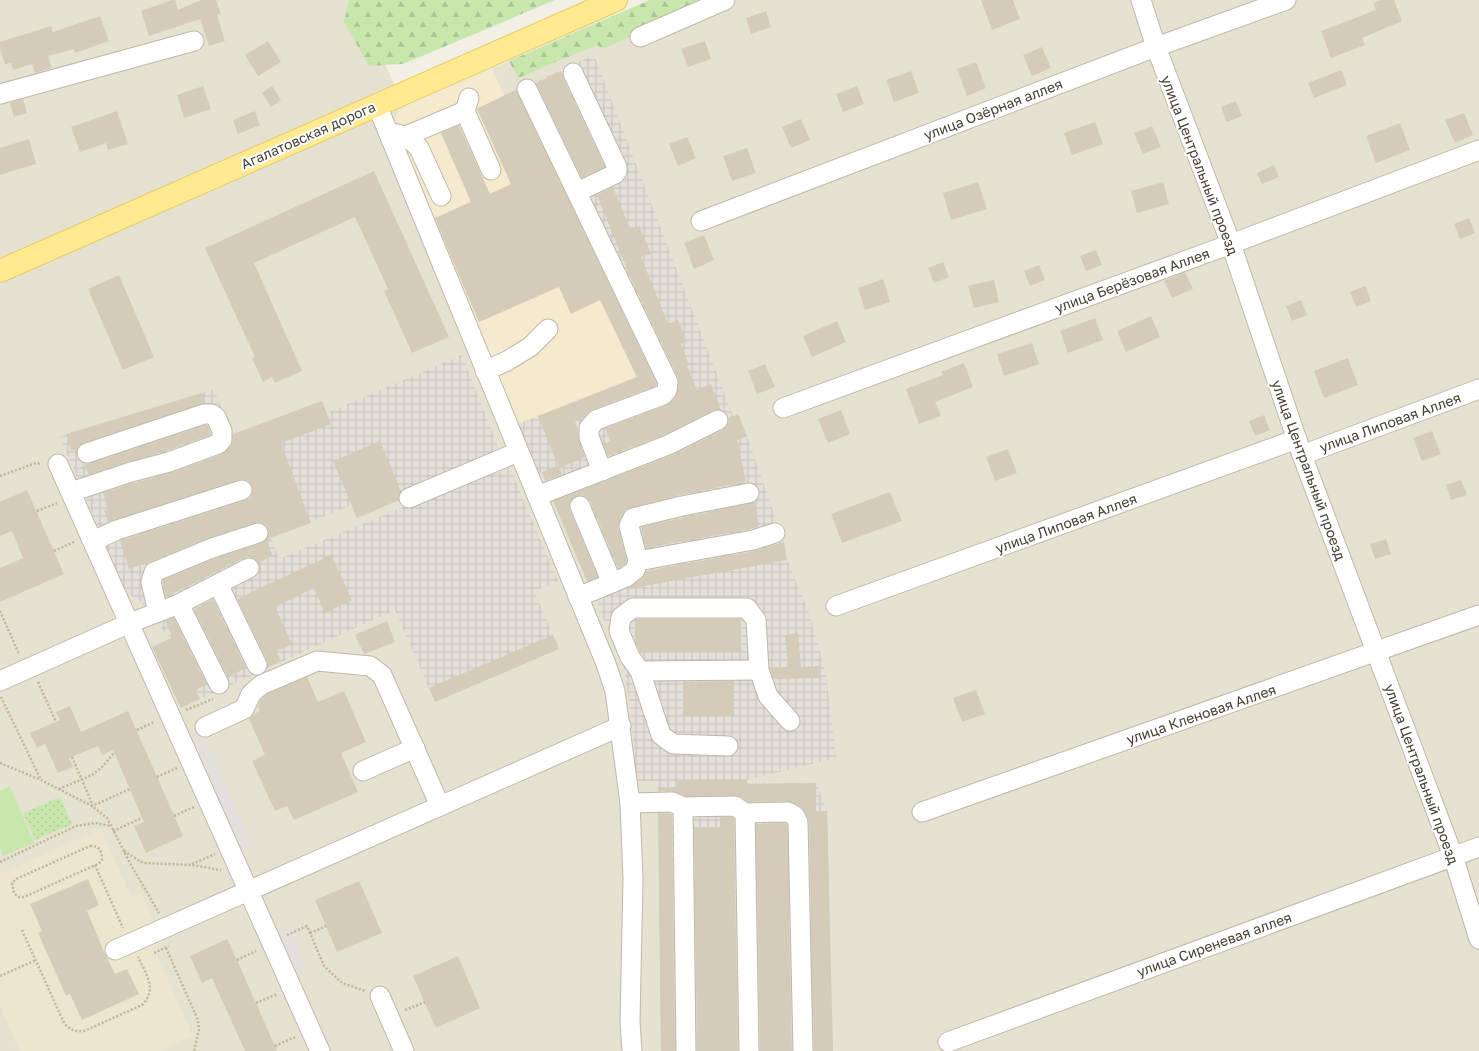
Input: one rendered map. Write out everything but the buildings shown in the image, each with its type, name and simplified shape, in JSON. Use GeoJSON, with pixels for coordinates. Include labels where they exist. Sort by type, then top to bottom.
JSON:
{"type":"FeatureCollection","features":[{"type":"Feature","properties":{"kind":"main road","name":"Агалатовская дорога"},"geometry":{"type":"LineString","coordinates":[[0,271],[376,104],[616,0]]}},
{"type":"Feature","properties":{"kind":"street"},"geometry":{"type":"LineString","coordinates":[[640,37],[725,0]]}},
{"type":"Feature","properties":{"kind":"street","name":"улица Центральный проезд"},"geometry":{"type":"LineString","coordinates":[[1141,0],[1156,47],[1231,244],[1300,447],[1453,856],[1479,939]]}},
{"type":"Feature","properties":{"kind":"street","name":"улица Озёрная аллея"},"geometry":{"type":"LineString","coordinates":[[701,221],[1156,47],[1286,0]]}},
{"type":"Feature","properties":{"kind":"street"},"geometry":{"type":"LineString","coordinates":[[0,94],[194,41]]}},
{"type":"Feature","properties":{"kind":"street"},"geometry":{"type":"LineString","coordinates":[[573,73],[617,167],[615,174],[577,192]]}},
{"type":"Feature","properties":{"kind":"street"},"geometry":{"type":"LineString","coordinates":[[527,89],[668,382],[667,390],[664,395],[596,420],[589,428],[589,437],[602,471]]}},
{"type":"Feature","properties":{"kind":"street"},"geometry":{"type":"LineString","coordinates":[[376,104],[397,134],[485,371],[596,641],[615,691],[621,726],[630,803],[633,879],[630,1022],[632,1051]]}},
{"type":"Feature","properties":{"kind":"street"},"geometry":{"type":"LineString","coordinates":[[397,134],[467,104],[491,170]]}},
{"type":"Feature","properties":{"kind":"street"},"geometry":{"type":"LineString","coordinates":[[397,134],[419,148],[441,196]]}},
{"type":"Feature","properties":{"kind":"street","name":"улица Берёзовая Аллея"},"geometry":{"type":"LineString","coordinates":[[783,408],[1231,244],[1479,150]]}},
{"type":"Feature","properties":{"kind":"street"},"geometry":{"type":"LineString","coordinates":[[485,371],[507,361],[530,347],[548,329]]}},
{"type":"Feature","properties":{"kind":"street","name":"улица Липовая Аллея"},"geometry":{"type":"LineString","coordinates":[[836,606],[1300,447],[1479,389]]}},
{"type":"Feature","properties":{"kind":"street"},"geometry":{"type":"LineString","coordinates":[[67,496],[131,472],[169,462],[218,444],[222,440],[222,431],[216,417],[211,414],[204,414],[87,453]]}},
{"type":"Feature","properties":{"kind":"street"},"geometry":{"type":"LineString","coordinates":[[537,496],[668,445],[718,420]]}},
{"type":"Feature","properties":{"kind":"street"},"geometry":{"type":"LineString","coordinates":[[409,498],[518,452]]}},
{"type":"Feature","properties":{"kind":"street"},"geometry":{"type":"LineString","coordinates":[[58,464],[67,496],[86,540],[130,624],[320,1051]]}},
{"type":"Feature","properties":{"kind":"street"},"geometry":{"type":"LineString","coordinates":[[86,540],[242,490]]}},
{"type":"Feature","properties":{"kind":"street"},"geometry":{"type":"LineString","coordinates":[[578,597],[626,577],[635,570],[638,561],[629,526],[633,518],[748,492]]}},
{"type":"Feature","properties":{"kind":"street"},"geometry":{"type":"LineString","coordinates":[[580,506],[612,583]]}},
{"type":"Feature","properties":{"kind":"street"},"geometry":{"type":"LineString","coordinates":[[158,612],[151,582],[154,572],[212,548],[258,533]]}},
{"type":"Feature","properties":{"kind":"street"},"geometry":{"type":"LineString","coordinates":[[638,561],[753,540],[775,533]]}},
{"type":"Feature","properties":{"kind":"street"},"geometry":{"type":"LineString","coordinates":[[0,681],[179,604],[249,568]]}},
{"type":"Feature","properties":{"kind":"street"},"geometry":{"type":"LineString","coordinates":[[218,584],[257,666]]}},
{"type":"Feature","properties":{"kind":"street"},"geometry":{"type":"LineString","coordinates":[[179,604],[219,684]]}},
{"type":"Feature","properties":{"kind":"street"},"geometry":{"type":"LineString","coordinates":[[728,746],[673,744],[661,735],[640,671],[630,657],[619,631],[621,617],[633,608],[747,608],[756,620],[759,670],[768,696],[790,721]]}},
{"type":"Feature","properties":{"kind":"street","name":"улица Кленовая Аллея"},"geometry":{"type":"LineString","coordinates":[[922,812],[1479,616]]}},
{"type":"Feature","properties":{"kind":"street"},"geometry":{"type":"LineString","coordinates":[[596,641],[619,631]]}},
{"type":"Feature","properties":{"kind":"street"},"geometry":{"type":"LineString","coordinates":[[205,726],[244,709],[251,694],[262,685],[317,661],[370,666],[382,675],[440,806]]}},
{"type":"Feature","properties":{"kind":"street"},"geometry":{"type":"LineString","coordinates":[[640,671],[759,670]]}},
{"type":"Feature","properties":{"kind":"street"},"geometry":{"type":"LineString","coordinates":[[128,950],[165,928],[621,726]]}},
{"type":"Feature","properties":{"kind":"street"},"geometry":{"type":"LineString","coordinates":[[363,771],[415,748]]}},
{"type":"Feature","properties":{"kind":"street"},"geometry":{"type":"LineString","coordinates":[[630,803],[672,802],[683,807],[735,806],[745,813],[788,812],[795,816],[798,822],[803,1051]]}},
{"type":"Feature","properties":{"kind":"street"},"geometry":{"type":"LineString","coordinates":[[683,807],[686,1051]]}},
{"type":"Feature","properties":{"kind":"street"},"geometry":{"type":"LineString","coordinates":[[745,813],[749,1051]]}},
{"type":"Feature","properties":{"kind":"street","name":"улица Сиреневая аллея"},"geometry":{"type":"LineString","coordinates":[[948,1042],[1479,847]]}},
{"type":"Feature","properties":{"kind":"street"},"geometry":{"type":"LineString","coordinates":[[380,996],[404,1051]]}},
{"type":"Feature","properties":{"kind":"path"},"geometry":{"type":"LineString","coordinates":[[0,476],[36,463],[48,466],[58,464]]}},
{"type":"Feature","properties":{"kind":"path"},"geometry":{"type":"LineString","coordinates":[[37,511],[67,496]]}},
{"type":"Feature","properties":{"kind":"path"},"geometry":{"type":"LineString","coordinates":[[54,550],[86,540]]}},
{"type":"Feature","properties":{"kind":"path"},"geometry":{"type":"LineString","coordinates":[[0,611],[22,661]]}},
{"type":"Feature","properties":{"kind":"path"},"geometry":{"type":"LineString","coordinates":[[36,677],[56,722]]}},
{"type":"Feature","properties":{"kind":"path"},"geometry":{"type":"LineString","coordinates":[[0,695],[41,780]]}},
{"type":"Feature","properties":{"kind":"path"},"geometry":{"type":"LineString","coordinates":[[137,730],[160,720]]}},
{"type":"Feature","properties":{"kind":"path"},"geometry":{"type":"LineString","coordinates":[[58,789],[92,775],[102,767],[114,753]]}},
{"type":"Feature","properties":{"kind":"path"},"geometry":{"type":"LineString","coordinates":[[72,757],[92,801],[92,806]]}},
{"type":"Feature","properties":{"kind":"path"},"geometry":{"type":"LineString","coordinates":[[0,763],[41,780],[92,806],[107,818],[123,850],[156,906],[165,928]]}},
{"type":"Feature","properties":{"kind":"path"},"geometry":{"type":"LineString","coordinates":[[157,777],[181,766]]}},
{"type":"Feature","properties":{"kind":"path"},"geometry":{"type":"LineString","coordinates":[[92,806],[130,789]]}},
{"type":"Feature","properties":{"kind":"path"},"geometry":{"type":"LineString","coordinates":[[174,816],[199,805]]}},
{"type":"Feature","properties":{"kind":"path"},"geometry":{"type":"LineString","coordinates":[[113,830],[142,818]]}},
{"type":"Feature","properties":{"kind":"path"},"geometry":{"type":"LineString","coordinates":[[0,862],[76,826],[95,823],[111,826]]}},
{"type":"Feature","properties":{"kind":"path"},"geometry":{"type":"LineString","coordinates":[[90,846],[96,846],[102,853],[102,860],[95,865],[24,897],[18,897],[12,890],[12,883],[16,879],[90,846]]}},
{"type":"Feature","properties":{"kind":"path"},"geometry":{"type":"LineString","coordinates":[[123,850],[143,863],[192,865],[228,871]]}},
{"type":"Feature","properties":{"kind":"path"},"geometry":{"type":"LineString","coordinates":[[192,865],[220,852]]}},
{"type":"Feature","properties":{"kind":"path"},"geometry":{"type":"LineString","coordinates":[[22,930],[64,1023],[69,1029],[77,1032],[84,1031],[142,1005],[147,1000],[150,992],[150,984],[128,950],[95,865]]}},
{"type":"Feature","properties":{"kind":"path"},"geometry":{"type":"LineString","coordinates":[[299,930],[307,926],[324,966],[342,983],[380,996]]}},
{"type":"Feature","properties":{"kind":"path"},"geometry":{"type":"LineString","coordinates":[[310,933],[326,926]]}},
{"type":"Feature","properties":{"kind":"path"},"geometry":{"type":"LineString","coordinates":[[166,948],[198,1020],[200,1030],[194,1051]]}},
{"type":"Feature","properties":{"kind":"path"},"geometry":{"type":"LineString","coordinates":[[237,960],[263,948]]}},
{"type":"Feature","properties":{"kind":"path"},"geometry":{"type":"LineString","coordinates":[[0,976],[36,960]]}},
{"type":"Feature","properties":{"kind":"path"},"geometry":{"type":"LineString","coordinates":[[256,1003],[282,992]]}},
{"type":"Feature","properties":{"kind":"path"},"geometry":{"type":"LineString","coordinates":[[389,1017],[424,1002]]}},
{"type":"Feature","properties":{"kind":"path"},"geometry":{"type":"LineString","coordinates":[[275,1046],[301,1034]]}},
{"type":"Feature","properties":{"kind":"shaded area"},"geometry":{"type":"Polygon","coordinates":[[[0,0],[357,0],[404,107],[650,0],[1479,0],[1479,1051],[0,1051],[0,0]]]}},
{"type":"Feature","properties":{"kind":"shaded area"},"geometry":{"type":"Polygon","coordinates":[[[594,55],[733,416],[738,414],[747,436],[784,542],[787,560],[809,613],[826,674],[836,758],[747,780],[747,783],[816,783],[827,811],[833,1051],[661,1051],[658,781],[637,781],[629,698],[623,665],[542,473],[537,475],[516,425],[637,377],[504,96],[594,55]]]}},
{"type":"Feature","properties":{"kind":"shaded area"},"geometry":{"type":"Polygon","coordinates":[[[492,69],[637,377],[516,425],[393,125],[398,110],[492,69]]]}},
{"type":"Feature","properties":{"kind":"shaded area"},"geometry":{"type":"Polygon","coordinates":[[[462,355],[500,452],[404,498],[357,518],[352,505],[271,538],[279,559],[475,477],[485,477],[510,468],[558,581],[534,591],[559,649],[435,702],[395,610],[200,699],[170,638],[146,612],[141,602],[125,591],[60,437],[214,389],[232,435],[322,401],[327,413],[462,355]]]}},
{"type":"Feature","properties":{"kind":"shaded area"},"geometry":{"type":"Polygon","coordinates":[[[203,735],[253,847],[242,851],[193,740],[203,735]]]}},
{"type":"Feature","properties":{"kind":"shaded area"},"geometry":{"type":"Polygon","coordinates":[[[101,829],[131,897],[141,893],[163,942],[153,947],[193,1036],[159,1051],[20,1051],[0,1006],[0,874],[101,829]]]}},
{"type":"Feature","properties":{"kind":"shaded area"},"geometry":{"type":"Polygon","coordinates":[[[296,926],[299,933],[294,940],[305,966],[297,977],[278,933],[296,926]]]}},
{"type":"Feature","properties":{"kind":"green space"},"geometry":{"type":"Polygon","coordinates":[[[349,0],[555,0],[403,64],[369,66],[344,22],[349,0]]]}},
{"type":"Feature","properties":{"kind":"green space"},"geometry":{"type":"Polygon","coordinates":[[[650,0],[713,0],[603,49],[597,45],[518,78],[509,61],[650,0]]]}},
{"type":"Feature","properties":{"kind":"green space"},"geometry":{"type":"Polygon","coordinates":[[[10,786],[34,843],[3,856],[0,848],[0,791],[10,786]]]}},
{"type":"Feature","properties":{"kind":"green space"},"geometry":{"type":"Polygon","coordinates":[[[60,797],[72,824],[35,840],[23,813],[60,797]]]}}]}
